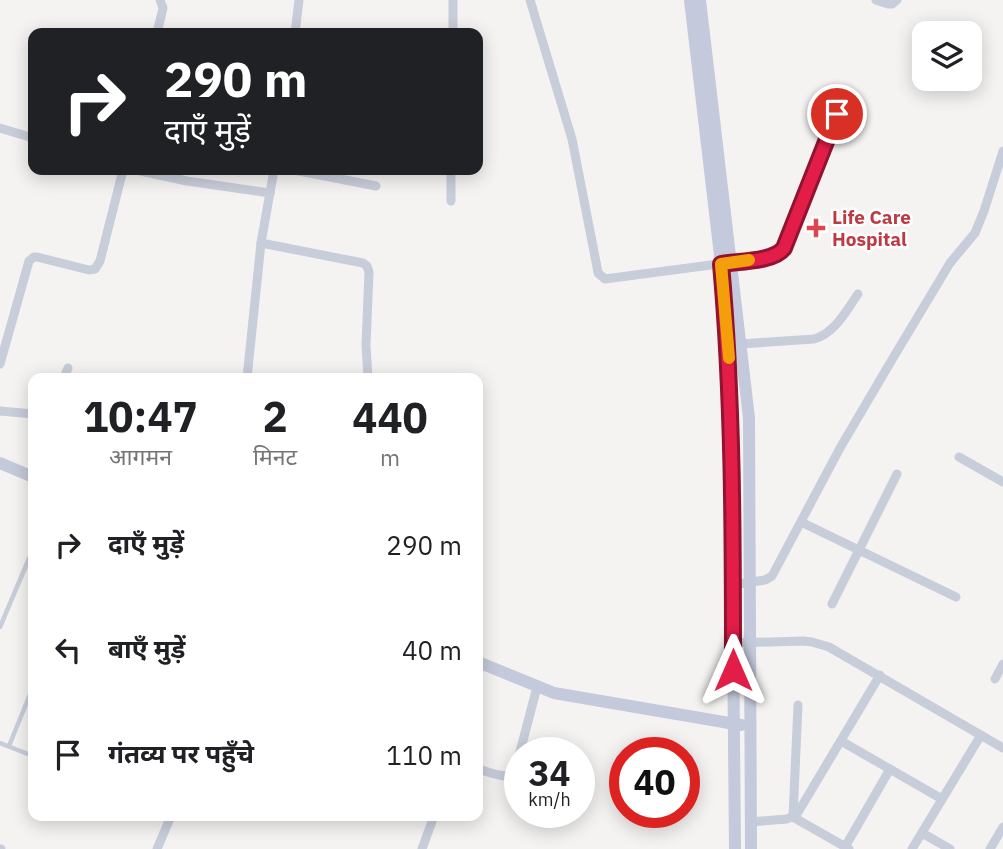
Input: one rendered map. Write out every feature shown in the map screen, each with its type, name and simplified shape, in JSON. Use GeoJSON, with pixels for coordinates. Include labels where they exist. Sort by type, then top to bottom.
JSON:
{"type":"FeatureCollection","features":[{"type":"Feature","properties":{"kind":"street"},"geometry":{"type":"LineString","coordinates":[[158,28],[163,8],[160,0]]}},
{"type":"Feature","properties":{"kind":"street"},"geometry":{"type":"LineString","coordinates":[[296,28],[299,0]]}},
{"type":"Feature","properties":{"kind":"street"},"geometry":{"type":"LineString","coordinates":[[453,0],[453,28]]}},
{"type":"Feature","properties":{"kind":"street"},"geometry":{"type":"LineString","coordinates":[[530,0],[572,139],[598,273],[605,279],[780,254],[837,114]]}},
{"type":"Feature","properties":{"kind":"street"},"geometry":{"type":"LineString","coordinates":[[690,0],[749,418],[751,849]]}},
{"type":"Feature","properties":{"kind":"street"},"geometry":{"type":"LineString","coordinates":[[700,0],[726,263],[731,419],[734,849]]}},
{"type":"Feature","properties":{"kind":"street"},"geometry":{"type":"LineString","coordinates":[[876,0],[892,4],[897,0]]}},
{"type":"Feature","properties":{"kind":"street"},"geometry":{"type":"LineString","coordinates":[[0,128],[28,136]]}},
{"type":"Feature","properties":{"kind":"street"},"geometry":{"type":"LineString","coordinates":[[733,585],[765,580],[772,576],[841,448],[906,336],[950,263],[975,233],[1003,151]]}},
{"type":"Feature","properties":{"kind":"street"},"geometry":{"type":"LineString","coordinates":[[0,364],[30,258],[37,257],[89,270],[95,269],[100,261],[121,175]]}},
{"type":"Feature","properties":{"kind":"street"},"geometry":{"type":"LineString","coordinates":[[159,175],[270,193]]}},
{"type":"Feature","properties":{"kind":"street"},"geometry":{"type":"LineString","coordinates":[[248,373],[261,243],[273,175]]}},
{"type":"Feature","properties":{"kind":"street"},"geometry":{"type":"LineString","coordinates":[[320,175],[376,186]]}},
{"type":"Feature","properties":{"kind":"street"},"geometry":{"type":"LineString","coordinates":[[451,175],[451,201]]}},
{"type":"Feature","properties":{"kind":"street"},"geometry":{"type":"LineString","coordinates":[[261,243],[367,266],[368,373]]}},
{"type":"Feature","properties":{"kind":"street"},"geometry":{"type":"LineString","coordinates":[[740,344],[814,339],[831,330],[858,294]]}},
{"type":"Feature","properties":{"kind":"street"},"geometry":{"type":"LineString","coordinates":[[66,373],[68,368]]}},
{"type":"Feature","properties":{"kind":"street"},"geometry":{"type":"LineString","coordinates":[[0,411],[28,414]]}},
{"type":"Feature","properties":{"kind":"street"},"geometry":{"type":"LineString","coordinates":[[959,457],[1003,482]]}},
{"type":"Feature","properties":{"kind":"street"},"geometry":{"type":"LineString","coordinates":[[0,463],[28,475]]}},
{"type":"Feature","properties":{"kind":"street"},"geometry":{"type":"LineString","coordinates":[[832,604],[897,474]]}},
{"type":"Feature","properties":{"kind":"street"},"geometry":{"type":"LineString","coordinates":[[801,522],[956,597]]}},
{"type":"Feature","properties":{"kind":"street"},"geometry":{"type":"LineString","coordinates":[[733,643],[803,641],[820,644],[841,653],[1003,748]]}},
{"type":"Feature","properties":{"kind":"street"},"geometry":{"type":"LineString","coordinates":[[483,664],[554,694],[750,726]]}},
{"type":"Feature","properties":{"kind":"street"},"geometry":{"type":"LineString","coordinates":[[995,679],[1003,664]]}},
{"type":"Feature","properties":{"kind":"street"},"geometry":{"type":"LineString","coordinates":[[750,822],[793,817],[800,811],[880,676]]}},
{"type":"Feature","properties":{"kind":"street"},"geometry":{"type":"LineString","coordinates":[[524,737],[537,687]]}},
{"type":"Feature","properties":{"kind":"street"},"geometry":{"type":"LineString","coordinates":[[793,817],[798,705]]}},
{"type":"Feature","properties":{"kind":"street"},"geometry":{"type":"LineString","coordinates":[[912,849],[981,735]]}},
{"type":"Feature","properties":{"kind":"street"},"geometry":{"type":"LineString","coordinates":[[841,741],[942,799]]}},
{"type":"Feature","properties":{"kind":"street"},"geometry":{"type":"LineString","coordinates":[[793,817],[847,848],[890,769]]}},
{"type":"Feature","properties":{"kind":"street"},"geometry":{"type":"LineString","coordinates":[[483,770],[504,776]]}},
{"type":"Feature","properties":{"kind":"street"},"geometry":{"type":"LineString","coordinates":[[157,849],[169,821]]}},
{"type":"Feature","properties":{"kind":"street"},"geometry":{"type":"LineString","coordinates":[[422,849],[432,821]]}},
{"type":"Feature","properties":{"kind":"street"},"geometry":{"type":"LineString","coordinates":[[990,849],[1003,827]]}},
{"type":"Feature","properties":{"kind":"street"},"geometry":{"type":"LineString","coordinates":[[922,833],[950,849]]}},
{"type":"Feature","properties":{"kind":"lane"},"geometry":{"type":"LineString","coordinates":[[0,627],[28,561]]}},
{"type":"Feature","properties":{"kind":"lane"},"geometry":{"type":"LineString","coordinates":[[9,746],[28,699]]}},
{"type":"Feature","properties":{"kind":"lane"},"geometry":{"type":"LineString","coordinates":[[0,743],[28,754]]}},
{"type":"Feature","properties":{"kind":"slow traffic"},"geometry":{"type":"LineString","coordinates":[[729,358],[721,264],[749,260]]}},
{"type":"Feature","properties":{"kind":"place","name":"Life Care Hospital"},"geometry":{"type":"Point","coordinates":[816,228]}},
{"type":"Feature","properties":{"kind":"route"},"geometry":{"type":"LineString","coordinates":[[733,670],[731,419],[721,264],[780,254],[837,114]]}}]}
